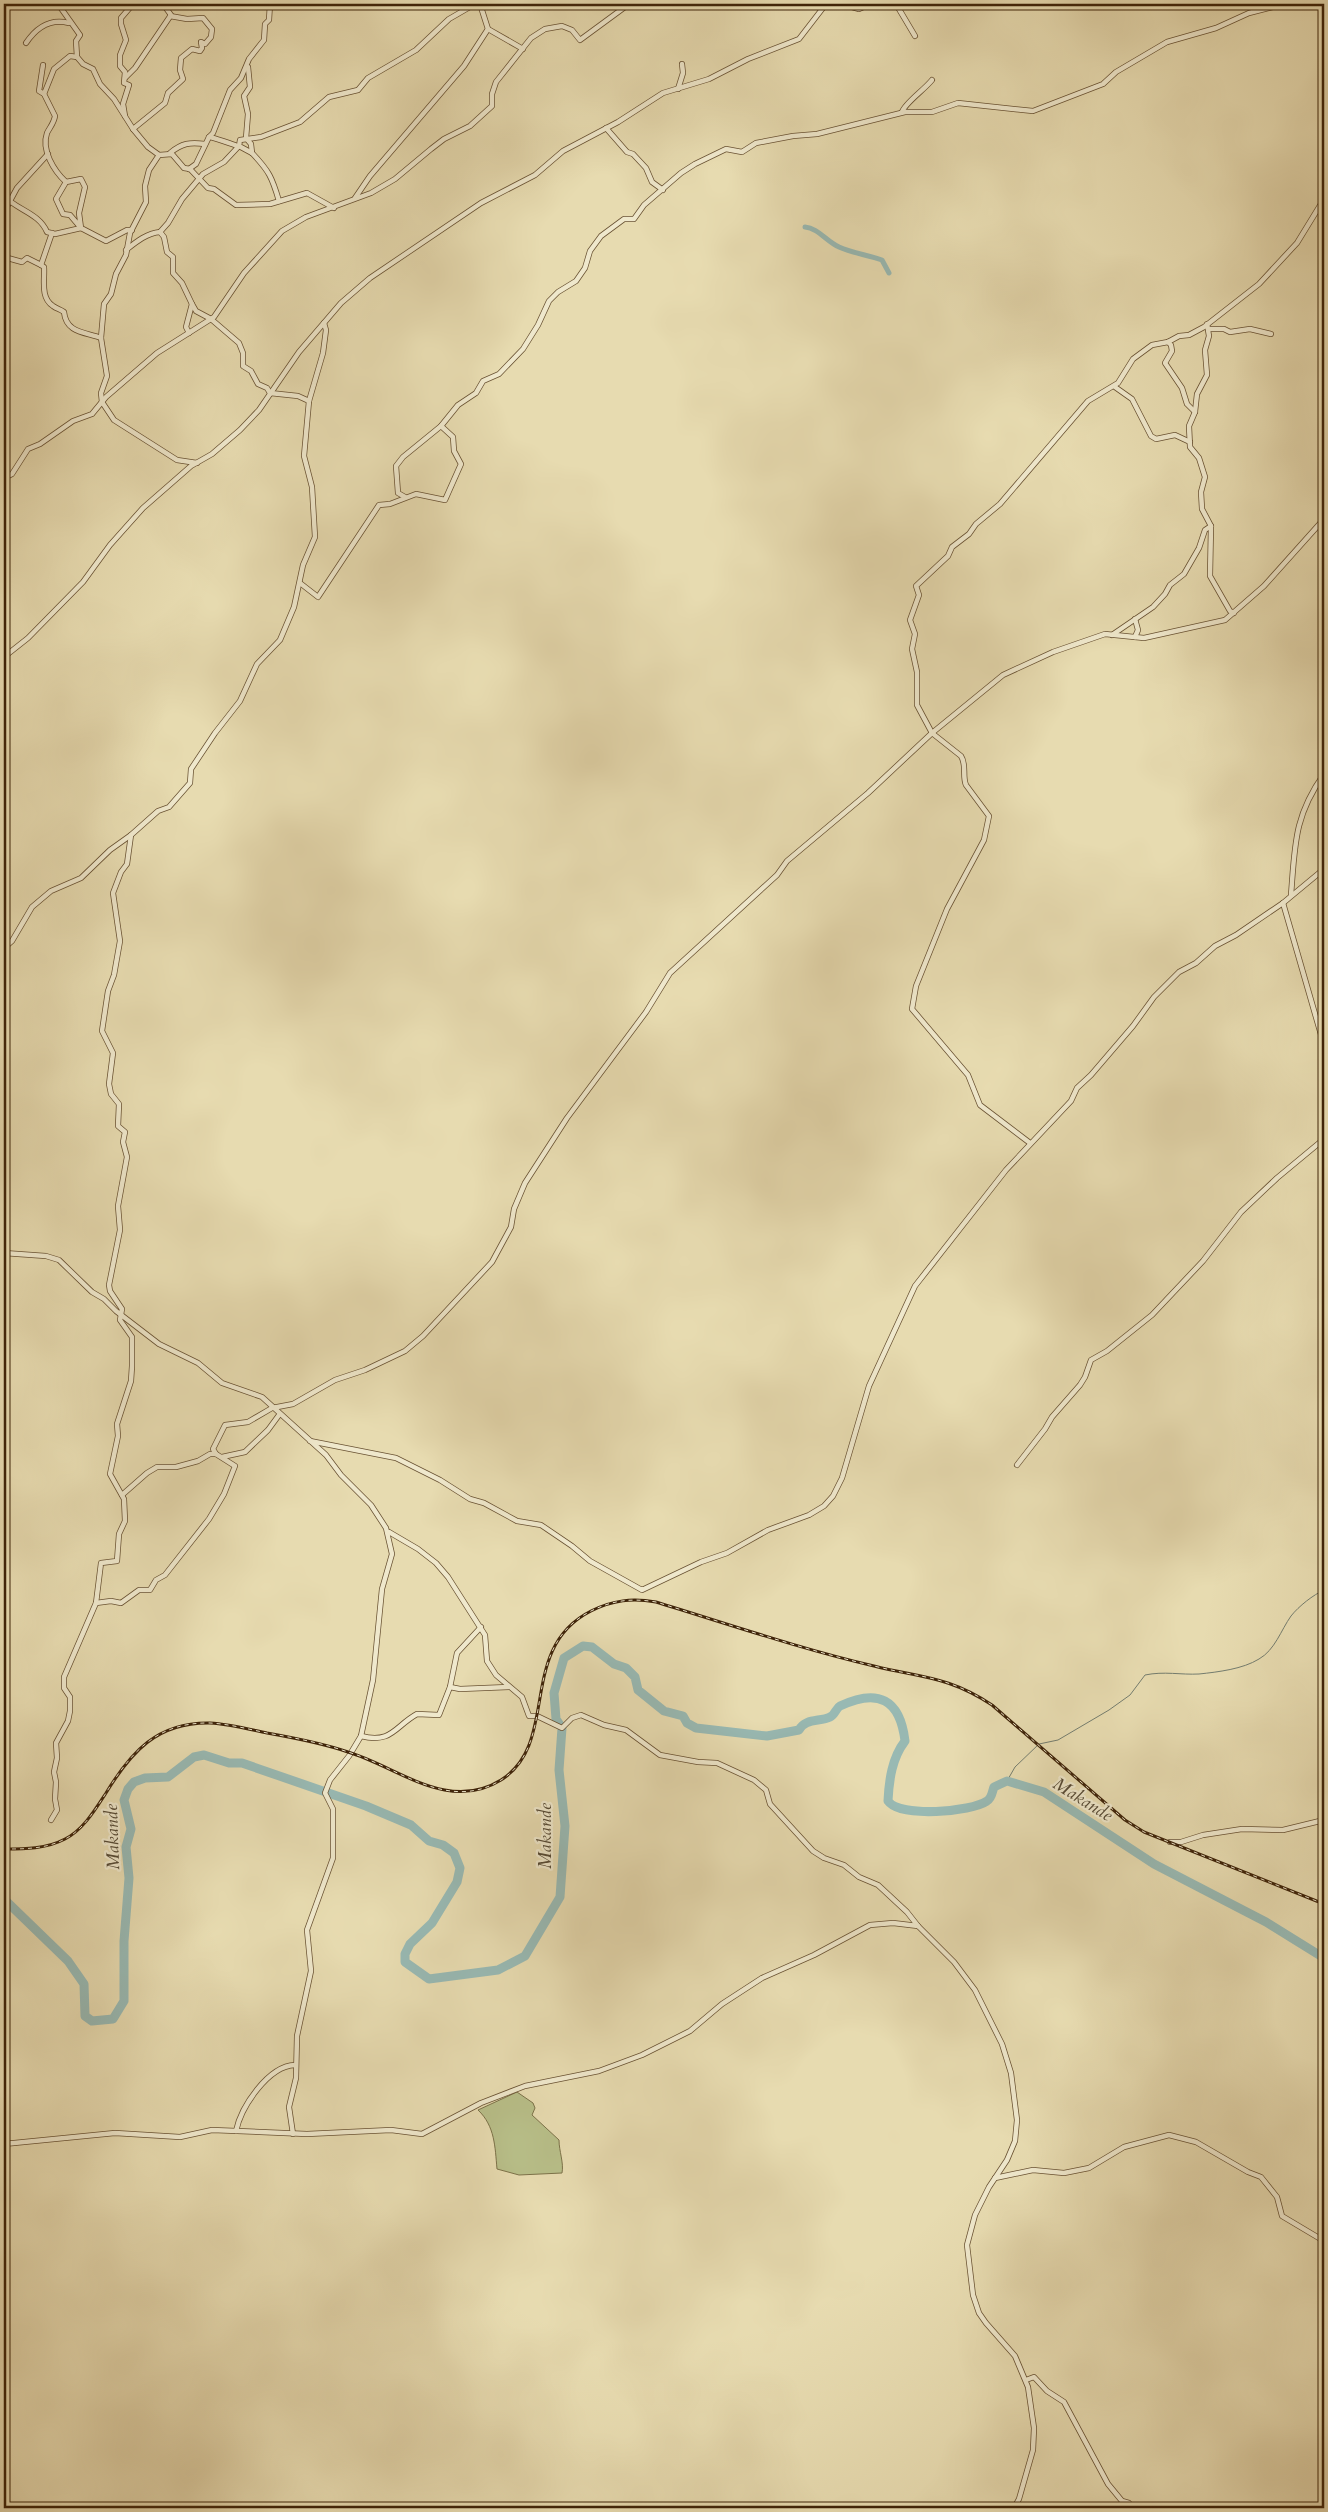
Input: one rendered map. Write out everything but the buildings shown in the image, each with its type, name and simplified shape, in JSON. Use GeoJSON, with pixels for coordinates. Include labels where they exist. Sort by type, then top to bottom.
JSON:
{"type":"FeatureCollection","features":[{"type":"Feature","properties":{"kind":"street"},"geometry":{"type":"LineString","coordinates":[[58,4],[69,23],[80,35],[76,41],[77,57],[83,64],[93,69],[100,84],[114,99],[133,129],[148,147],[159,155]]}},
{"type":"Feature","properties":{"kind":"street"},"geometry":{"type":"LineString","coordinates":[[125,116],[123,104],[129,85],[124,83],[124,72],[120,66],[120,55],[126,40],[121,18],[133,4]]}},
{"type":"Feature","properties":{"kind":"street"},"geometry":{"type":"LineString","coordinates":[[125,78],[135,68],[170,16],[171,13],[162,4]]}},
{"type":"Feature","properties":{"kind":"street"},"geometry":{"type":"LineString","coordinates":[[252,153],[246,138],[248,114],[244,96],[250,87],[249,59],[264,40],[264,24],[269,20],[270,4]]}},
{"type":"Feature","properties":{"kind":"street"},"geometry":{"type":"LineString","coordinates":[[126,250],[153,233],[160,232],[203,174],[224,162],[238,146],[240,140],[261,137],[300,122],[329,97],[358,90],[368,78],[416,50],[449,18],[475,4]]}},
{"type":"Feature","properties":{"kind":"street"},"geometry":{"type":"LineString","coordinates":[[480,4],[488,29],[523,49]]}},
{"type":"Feature","properties":{"kind":"street"},"geometry":{"type":"LineString","coordinates":[[4,478],[12,474],[28,449],[40,444],[73,420],[92,414],[102,402],[157,353],[211,319],[244,273],[282,231],[306,217],[371,193],[395,179],[444,139],[470,126],[492,106],[492,94],[496,82],[531,38],[545,29],[562,26],[572,30],[580,40],[629,4]]}},
{"type":"Feature","properties":{"kind":"street"},"geometry":{"type":"LineString","coordinates":[[4,657],[28,638],[83,582],[110,545],[138,513],[191,466],[220,449],[240,430],[259,410],[299,352],[348,297],[370,278],[481,203],[535,175],[563,151],[606,128],[663,93],[709,79],[748,59],[799,38],[826,4]]}},
{"type":"Feature","properties":{"kind":"street"},"geometry":{"type":"LineString","coordinates":[[842,4],[859,9],[870,4]]}},
{"type":"Feature","properties":{"kind":"street"},"geometry":{"type":"LineString","coordinates":[[896,4],[915,36]]}},
{"type":"Feature","properties":{"kind":"street"},"geometry":{"type":"LineString","coordinates":[[405,497],[398,493],[396,488],[396,466],[417,444],[422,443],[441,426],[458,405],[476,393],[483,381],[499,374],[523,349],[538,325],[549,301],[558,292],[576,281],[585,268],[590,251],[601,236],[624,219],[634,219],[644,205],[681,173],[726,149],[742,152],[756,143],[793,136],[817,134],[902,112],[932,112],[958,103],[1033,111],[1103,84],[1116,72],[1167,42],[1216,28],[1249,12],[1285,4]]}},
{"type":"Feature","properties":{"kind":"street"},"geometry":{"type":"LineString","coordinates":[[133,129],[164,103],[168,93],[183,79],[180,70],[181,58],[192,49],[200,51],[202,48],[201,42],[205,44],[211,37],[212,29],[204,18],[187,19],[170,16]]}},
{"type":"Feature","properties":{"kind":"street"},"geometry":{"type":"LineString","coordinates":[[26,43],[35,30],[48,23],[61,21],[69,23]]}},
{"type":"Feature","properties":{"kind":"street"},"geometry":{"type":"LineString","coordinates":[[354,199],[370,176],[464,66],[488,29]]}},
{"type":"Feature","properties":{"kind":"street"},"geometry":{"type":"LineString","coordinates":[[44,94],[54,69],[70,56],[77,57]]}},
{"type":"Feature","properties":{"kind":"street"},"geometry":{"type":"LineString","coordinates":[[678,89],[683,73],[682,64]]}},
{"type":"Feature","properties":{"kind":"street"},"geometry":{"type":"LineString","coordinates":[[43,65],[39,89],[44,94],[55,116],[46,139],[48,154],[56,173],[66,182]]}},
{"type":"Feature","properties":{"kind":"street"},"geometry":{"type":"LineString","coordinates":[[189,169],[196,164],[205,144],[212,136],[230,90],[248,65]]}},
{"type":"Feature","properties":{"kind":"street"},"geometry":{"type":"LineString","coordinates":[[902,112],[904,106],[912,101],[932,80]]}},
{"type":"Feature","properties":{"kind":"street"},"geometry":{"type":"LineString","coordinates":[[606,128],[646,168],[652,182],[663,190]]}},
{"type":"Feature","properties":{"kind":"street"},"geometry":{"type":"LineString","coordinates":[[212,136],[220,142],[233,143],[261,160],[269,172],[279,201]]}},
{"type":"Feature","properties":{"kind":"street"},"geometry":{"type":"LineString","coordinates":[[197,463],[177,460],[114,420],[102,402],[101,393],[107,376],[101,338],[104,304],[111,294],[132,230],[146,202],[145,186],[149,170],[159,155],[170,153],[184,144],[192,142],[205,144]]}},
{"type":"Feature","properties":{"kind":"street"},"geometry":{"type":"LineString","coordinates":[[170,153],[184,168],[189,169],[198,180],[236,204],[270,204],[306,193],[334,208]]}},
{"type":"Feature","properties":{"kind":"street"},"geometry":{"type":"LineString","coordinates":[[4,212],[18,188],[48,154]]}},
{"type":"Feature","properties":{"kind":"street"},"geometry":{"type":"LineString","coordinates":[[82,228],[79,213],[85,193],[85,183],[81,179],[66,182],[56,199],[63,214],[70,215],[82,228],[106,241],[127,230],[132,230]]}},
{"type":"Feature","properties":{"kind":"street"},"geometry":{"type":"LineString","coordinates":[[4,196],[10,203],[40,220],[47,232],[52,233],[82,228]]}},
{"type":"Feature","properties":{"kind":"street"},"geometry":{"type":"LineString","coordinates":[[1030,1143],[980,1105],[968,1075],[912,1009],[916,986],[947,909],[984,840],[989,816],[963,780],[964,761],[961,756],[932,733],[917,705],[917,672],[912,659],[915,654],[912,649],[915,634],[910,620],[919,596],[916,586],[948,556],[952,547],[969,534],[976,524],[1000,504],[1088,402],[1098,394],[1115,387],[1126,374],[1133,359],[1152,345],[1168,342],[1208,326],[1259,284],[1297,243],[1324,199]]}},
{"type":"Feature","properties":{"kind":"street"},"geometry":{"type":"LineString","coordinates":[[160,232],[172,257],[173,273],[182,283],[196,311],[211,319],[239,342],[243,353],[243,366],[251,371],[258,384],[267,388],[270,393]]}},
{"type":"Feature","properties":{"kind":"street"},"geometry":{"type":"LineString","coordinates":[[41,264],[52,233]]}},
{"type":"Feature","properties":{"kind":"street"},"geometry":{"type":"LineString","coordinates":[[4,257],[22,262],[28,258],[41,264],[44,267],[45,294],[49,303],[64,312],[64,320],[76,332],[101,338]]}},
{"type":"Feature","properties":{"kind":"street"},"geometry":{"type":"LineString","coordinates":[[189,334],[186,327],[192,304]]}},
{"type":"Feature","properties":{"kind":"street"},"geometry":{"type":"LineString","coordinates":[[4,948],[12,941],[29,910],[51,891],[81,878],[110,850],[131,835],[158,811],[168,808],[190,783],[191,769],[211,738],[240,701],[257,664],[280,640],[294,607],[303,565],[315,536],[312,487],[304,456],[309,401],[323,353],[326,330],[324,323]]}},
{"type":"Feature","properties":{"kind":"street"},"geometry":{"type":"LineString","coordinates":[[1208,326],[1230,332],[1250,329],[1271,334]]}},
{"type":"Feature","properties":{"kind":"street"},"geometry":{"type":"LineString","coordinates":[[1208,326],[1204,350],[1207,375],[1197,394],[1195,412],[1189,426],[1190,447],[1204,468],[1205,477],[1201,492],[1202,509],[1210,526],[1210,576],[1230,611],[1234,613]]}},
{"type":"Feature","properties":{"kind":"street"},"geometry":{"type":"LineString","coordinates":[[1168,342],[1171,345],[1172,351],[1165,363],[1182,388],[1187,404],[1195,412]]}},
{"type":"Feature","properties":{"kind":"street"},"geometry":{"type":"LineString","coordinates":[[1115,387],[1132,399],[1151,436],[1156,439],[1175,434],[1190,442]]}},
{"type":"Feature","properties":{"kind":"street"},"geometry":{"type":"LineString","coordinates":[[270,393],[298,396],[309,401]]}},
{"type":"Feature","properties":{"kind":"street"},"geometry":{"type":"LineString","coordinates":[[300,583],[318,597],[379,505],[390,504],[416,494],[445,500],[461,464],[454,451],[453,437],[441,426]]}},
{"type":"Feature","properties":{"kind":"street"},"geometry":{"type":"LineString","coordinates":[[216,1454],[213,1446],[225,1425],[248,1422],[272,1408],[294,1404],[336,1380],[365,1370],[404,1351],[445,1315],[492,1262],[511,1227],[514,1209],[525,1183],[567,1118],[646,1012],[670,973],[777,875],[788,861],[868,793],[932,733],[1003,675],[1053,652],[1105,634],[1144,638],[1225,620],[1264,586],[1324,519]]}},
{"type":"Feature","properties":{"kind":"street"},"geometry":{"type":"LineString","coordinates":[[1112,635],[1153,607],[1165,594],[1170,585],[1184,574],[1199,548],[1205,530],[1210,526]]}},
{"type":"Feature","properties":{"kind":"street"},"geometry":{"type":"LineString","coordinates":[[1135,619],[1138,630],[1135,637]]}},
{"type":"Feature","properties":{"kind":"street"},"geometry":{"type":"LineString","coordinates":[[1291,895],[1297,828],[1307,800],[1324,774]]}},
{"type":"Feature","properties":{"kind":"street"},"geometry":{"type":"LineString","coordinates":[[51,1820],[57,1810],[54,1799],[56,1782],[54,1772],[57,1758],[56,1743],[68,1721],[70,1711],[70,1697],[64,1688],[64,1677],[96,1603],[101,1563],[114,1563],[117,1560],[119,1534],[125,1521],[122,1495],[110,1474],[118,1436],[117,1424],[131,1376],[132,1337],[120,1320],[121,1307],[110,1291],[109,1285],[120,1230],[118,1206],[127,1157],[124,1142],[126,1133],[118,1126],[117,1118],[120,1110],[118,1101],[111,1094],[109,1084],[113,1053],[102,1031],[108,991],[114,975],[120,941],[113,893],[121,872],[127,864],[131,835]]}},
{"type":"Feature","properties":{"kind":"street"},"geometry":{"type":"LineString","coordinates":[[310,1441],[396,1458],[440,1480],[470,1499],[484,1503],[517,1521],[541,1525],[590,1561],[637,1589],[646,1589],[701,1562],[727,1553],[768,1530],[809,1515],[824,1506],[833,1496],[844,1474],[854,1430],[869,1386],[915,1286],[1006,1170],[1071,1101],[1077,1088],[1091,1075],[1133,1026],[1154,997],[1179,972],[1196,963],[1215,946],[1236,935],[1283,903],[1324,869]]}},
{"type":"Feature","properties":{"kind":"street"},"geometry":{"type":"LineString","coordinates":[[1283,903],[1324,1045]]}},
{"type":"Feature","properties":{"kind":"street"},"geometry":{"type":"LineString","coordinates":[[1017,1465],[1052,1417],[1086,1377],[1091,1360],[1107,1351],[1152,1315],[1203,1262],[1241,1212],[1277,1178],[1324,1139]]}},
{"type":"Feature","properties":{"kind":"street"},"geometry":{"type":"LineString","coordinates":[[4,1253],[46,1256],[58,1260],[92,1292],[101,1297],[158,1344],[198,1363],[222,1384],[262,1397],[279,1415],[326,1455],[341,1475],[371,1505],[389,1532],[392,1554],[382,1589],[373,1680],[361,1736],[349,1756],[330,1780],[325,1793],[333,1809],[333,1858],[308,1927],[311,1971],[299,2024],[295,2085],[288,2110],[293,2134]]}},
{"type":"Feature","properties":{"kind":"street"},"geometry":{"type":"LineString","coordinates":[[222,1457],[245,1452],[279,1415]]}},
{"type":"Feature","properties":{"kind":"street"},"geometry":{"type":"LineString","coordinates":[[96,1603],[111,1600],[121,1603],[140,1589],[150,1590],[156,1580],[165,1575],[209,1519],[224,1494],[235,1466],[216,1454],[210,1454],[198,1461],[176,1467],[157,1467],[147,1473],[122,1495]]}},
{"type":"Feature","properties":{"kind":"street"},"geometry":{"type":"LineString","coordinates":[[389,1532],[418,1549],[436,1563],[448,1577],[470,1614],[481,1627],[487,1642],[486,1660],[496,1675],[522,1697],[531,1717],[537,1716],[562,1728],[572,1718],[581,1715],[604,1725],[626,1730],[660,1755],[698,1762],[717,1763],[748,1776],[763,1786],[770,1804],[813,1851],[824,1858],[844,1865],[859,1877],[878,1885],[907,1912],[971,1983],[982,2002],[1008,2061],[1017,2126],[1007,2160],[975,2215],[968,2237],[973,2294],[982,2318],[1010,2349],[1026,2380],[1034,2440],[1019,2499],[1014,2508]]}},
{"type":"Feature","properties":{"kind":"street"},"geometry":{"type":"LineString","coordinates":[[361,1736],[374,1740],[385,1737],[417,1714],[438,1716],[450,1687],[457,1653],[481,1627]]}},
{"type":"Feature","properties":{"kind":"street"},"geometry":{"type":"LineString","coordinates":[[450,1687],[460,1689],[509,1687]]}},
{"type":"Feature","properties":{"kind":"street"},"geometry":{"type":"LineString","coordinates":[[1170,1842],[1181,1842],[1203,1835],[1242,1829],[1283,1830],[1324,1820]]}},
{"type":"Feature","properties":{"kind":"street"},"geometry":{"type":"LineString","coordinates":[[4,2144],[106,2134],[175,2137],[212,2130],[293,2134],[392,2130],[424,2133],[481,2103],[525,2086],[599,2071],[648,2052],[690,2031],[722,2004],[762,1978],[814,1955],[870,1925],[893,1922],[918,1926]]}},
{"type":"Feature","properties":{"kind":"street"},"geometry":{"type":"LineString","coordinates":[[236,2131],[240,2114],[256,2092],[282,2067],[295,2065]]}},
{"type":"Feature","properties":{"kind":"street"},"geometry":{"type":"LineString","coordinates":[[995,2178],[1033,2170],[1064,2173],[1089,2168],[1115,2151],[1138,2142],[1164,2135],[1185,2138],[1261,2177],[1277,2197],[1282,2216],[1324,2241]]}},
{"type":"Feature","properties":{"kind":"street"},"geometry":{"type":"LineString","coordinates":[[1026,2380],[1034,2377],[1047,2392],[1061,2399],[1108,2484],[1122,2501],[1129,2504],[1131,2508]]}},
{"type":"Feature","properties":{"kind":"green space"},"geometry":{"type":"Polygon","coordinates":[[[517,2092],[533,2103],[535,2108],[532,2115],[559,2140],[562,2173],[519,2175],[497,2169],[495,2145],[491,2130],[484,2116],[478,2110],[517,2092]]]}},
{"type":"Feature","properties":{"kind":"waterway"},"geometry":{"type":"LineString","coordinates":[[805,227],[818,232],[839,247],[882,260],[889,273]]}},
{"type":"Feature","properties":{"kind":"waterway"},"geometry":{"type":"LineString","coordinates":[[1007,1781],[1015,1767],[1039,1744],[1058,1740],[1109,1710],[1130,1695],[1145,1675],[1214,1672],[1238,1668],[1259,1659],[1274,1645],[1294,1612],[1324,1590]]}},
{"type":"Feature","properties":{"kind":"waterway","name":"Makande"},"geometry":{"type":"LineString","coordinates":[[4,1899],[68,1961],[84,1984],[85,2016],[92,2021],[113,2019],[124,2001],[124,1941],[129,1878],[126,1847],[131,1829],[124,1800],[128,1789],[134,1782],[145,1778],[168,1777],[194,1757],[204,1755],[229,1763],[242,1763],[366,1806],[411,1825],[429,1841],[443,1845],[454,1853],[460,1868],[457,1882],[432,1923],[410,1944],[405,1954],[405,1962],[429,1979],[498,1970],[525,1956],[560,1897],[565,1826],[559,1770],[562,1728],[556,1719],[554,1693],[564,1658],[583,1646],[592,1647],[614,1664],[626,1668],[635,1677],[638,1690],[664,1711],[683,1716],[687,1723],[696,1728],[767,1736],[799,1730],[809,1722],[830,1717],[837,1708],[853,1701],[865,1698],[876,1698],[885,1701],[898,1715],[905,1741],[894,1762],[890,1777],[888,1801],[895,1806],[906,1810],[920,1811],[966,1808],[989,1800],[994,1787],[1007,1781],[1044,1792],[1154,1864],[1266,1922],[1324,1958]]}},
{"type":"Feature","properties":{"kind":"railway"},"geometry":{"type":"LineString","coordinates":[[4,1849],[43,1847],[71,1835],[88,1819],[115,1778],[136,1753],[160,1734],[191,1724],[210,1723],[231,1726],[328,1746],[367,1759],[423,1784],[442,1790],[462,1792],[481,1789],[501,1780],[519,1763],[530,1743],[545,1671],[554,1648],[568,1628],[599,1607],[615,1602],[639,1600],[656,1602],[819,1652],[934,1679],[962,1688],[992,1705],[1125,1820],[1144,1832],[1324,1904]]}}]}
